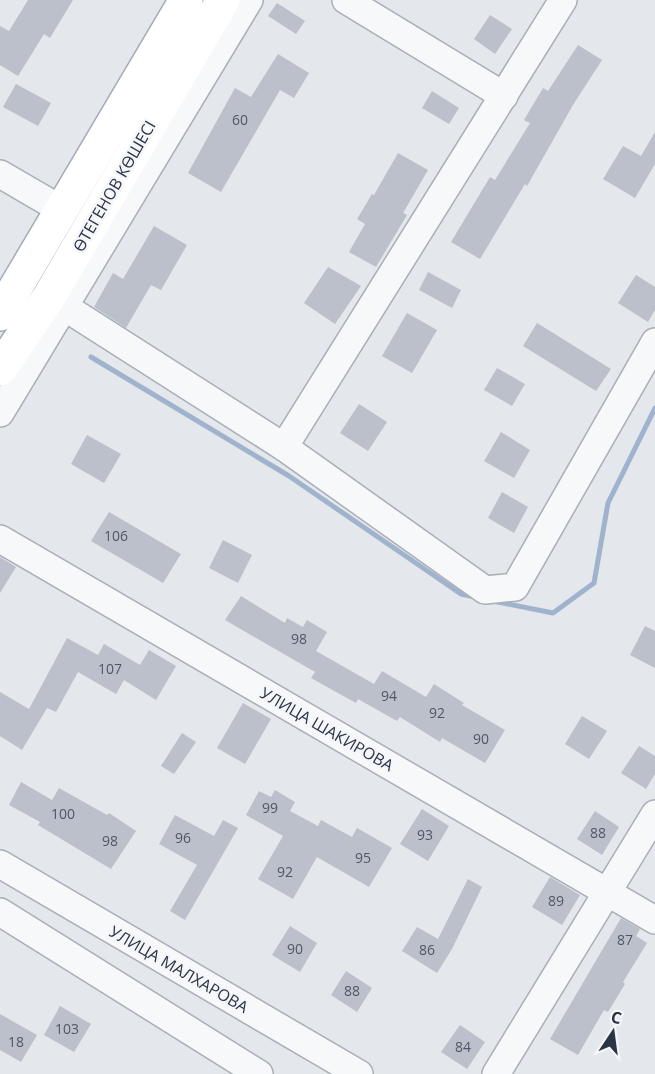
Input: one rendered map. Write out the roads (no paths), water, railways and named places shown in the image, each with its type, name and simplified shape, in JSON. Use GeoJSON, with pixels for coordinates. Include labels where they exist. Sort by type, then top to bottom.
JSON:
{"type":"FeatureCollection","features":[{"type":"Feature","properties":{"kind":"main road","name":"ӨТЕГЕНОВ КӨШЕСІ"},"geometry":{"type":"LineString","coordinates":[[0,314],[186,0]]}},
{"type":"Feature","properties":{"kind":"main road","name":"ӨТЕГЕНОВ КӨШЕСІ"},"geometry":{"type":"LineString","coordinates":[[0,369],[57,302],[164,102],[223,0]]}},
{"type":"Feature","properties":{"kind":"main road"},"geometry":{"type":"LineString","coordinates":[[135,86],[164,102]]}},
{"type":"Feature","properties":{"kind":"street"},"geometry":{"type":"LineString","coordinates":[[0,413],[57,302],[249,0]]}},
{"type":"Feature","properties":{"kind":"street"},"geometry":{"type":"LineString","coordinates":[[346,0],[504,96]]}},
{"type":"Feature","properties":{"kind":"street"},"geometry":{"type":"LineString","coordinates":[[284,447],[563,0]]}},
{"type":"Feature","properties":{"kind":"street"},"geometry":{"type":"LineString","coordinates":[[0,174],[62,210]]}},
{"type":"Feature","properties":{"kind":"street"},"geometry":{"type":"LineString","coordinates":[[57,302],[284,447],[486,590],[515,587],[655,342]]}},
{"type":"Feature","properties":{"kind":"street","name":"УЛИЦА ШАКИРОВА"},"geometry":{"type":"LineString","coordinates":[[0,539],[655,920]]}},
{"type":"Feature","properties":{"kind":"street"},"geometry":{"type":"LineString","coordinates":[[496,1074],[655,814]]}},
{"type":"Feature","properties":{"kind":"street","name":"УЛИЦА МАЛХАРОВА"},"geometry":{"type":"LineString","coordinates":[[0,864],[358,1074]]}},
{"type":"Feature","properties":{"kind":"street"},"geometry":{"type":"LineString","coordinates":[[3,921],[259,1074]]}},
{"type":"Feature","properties":{"kind":"waterway"},"geometry":{"type":"LineString","coordinates":[[91,357],[289,476],[461,594],[475,597]]}},
{"type":"Feature","properties":{"kind":"waterway"},"geometry":{"type":"LineString","coordinates":[[493,601],[553,613],[594,583],[608,503],[655,408]]}}]}
